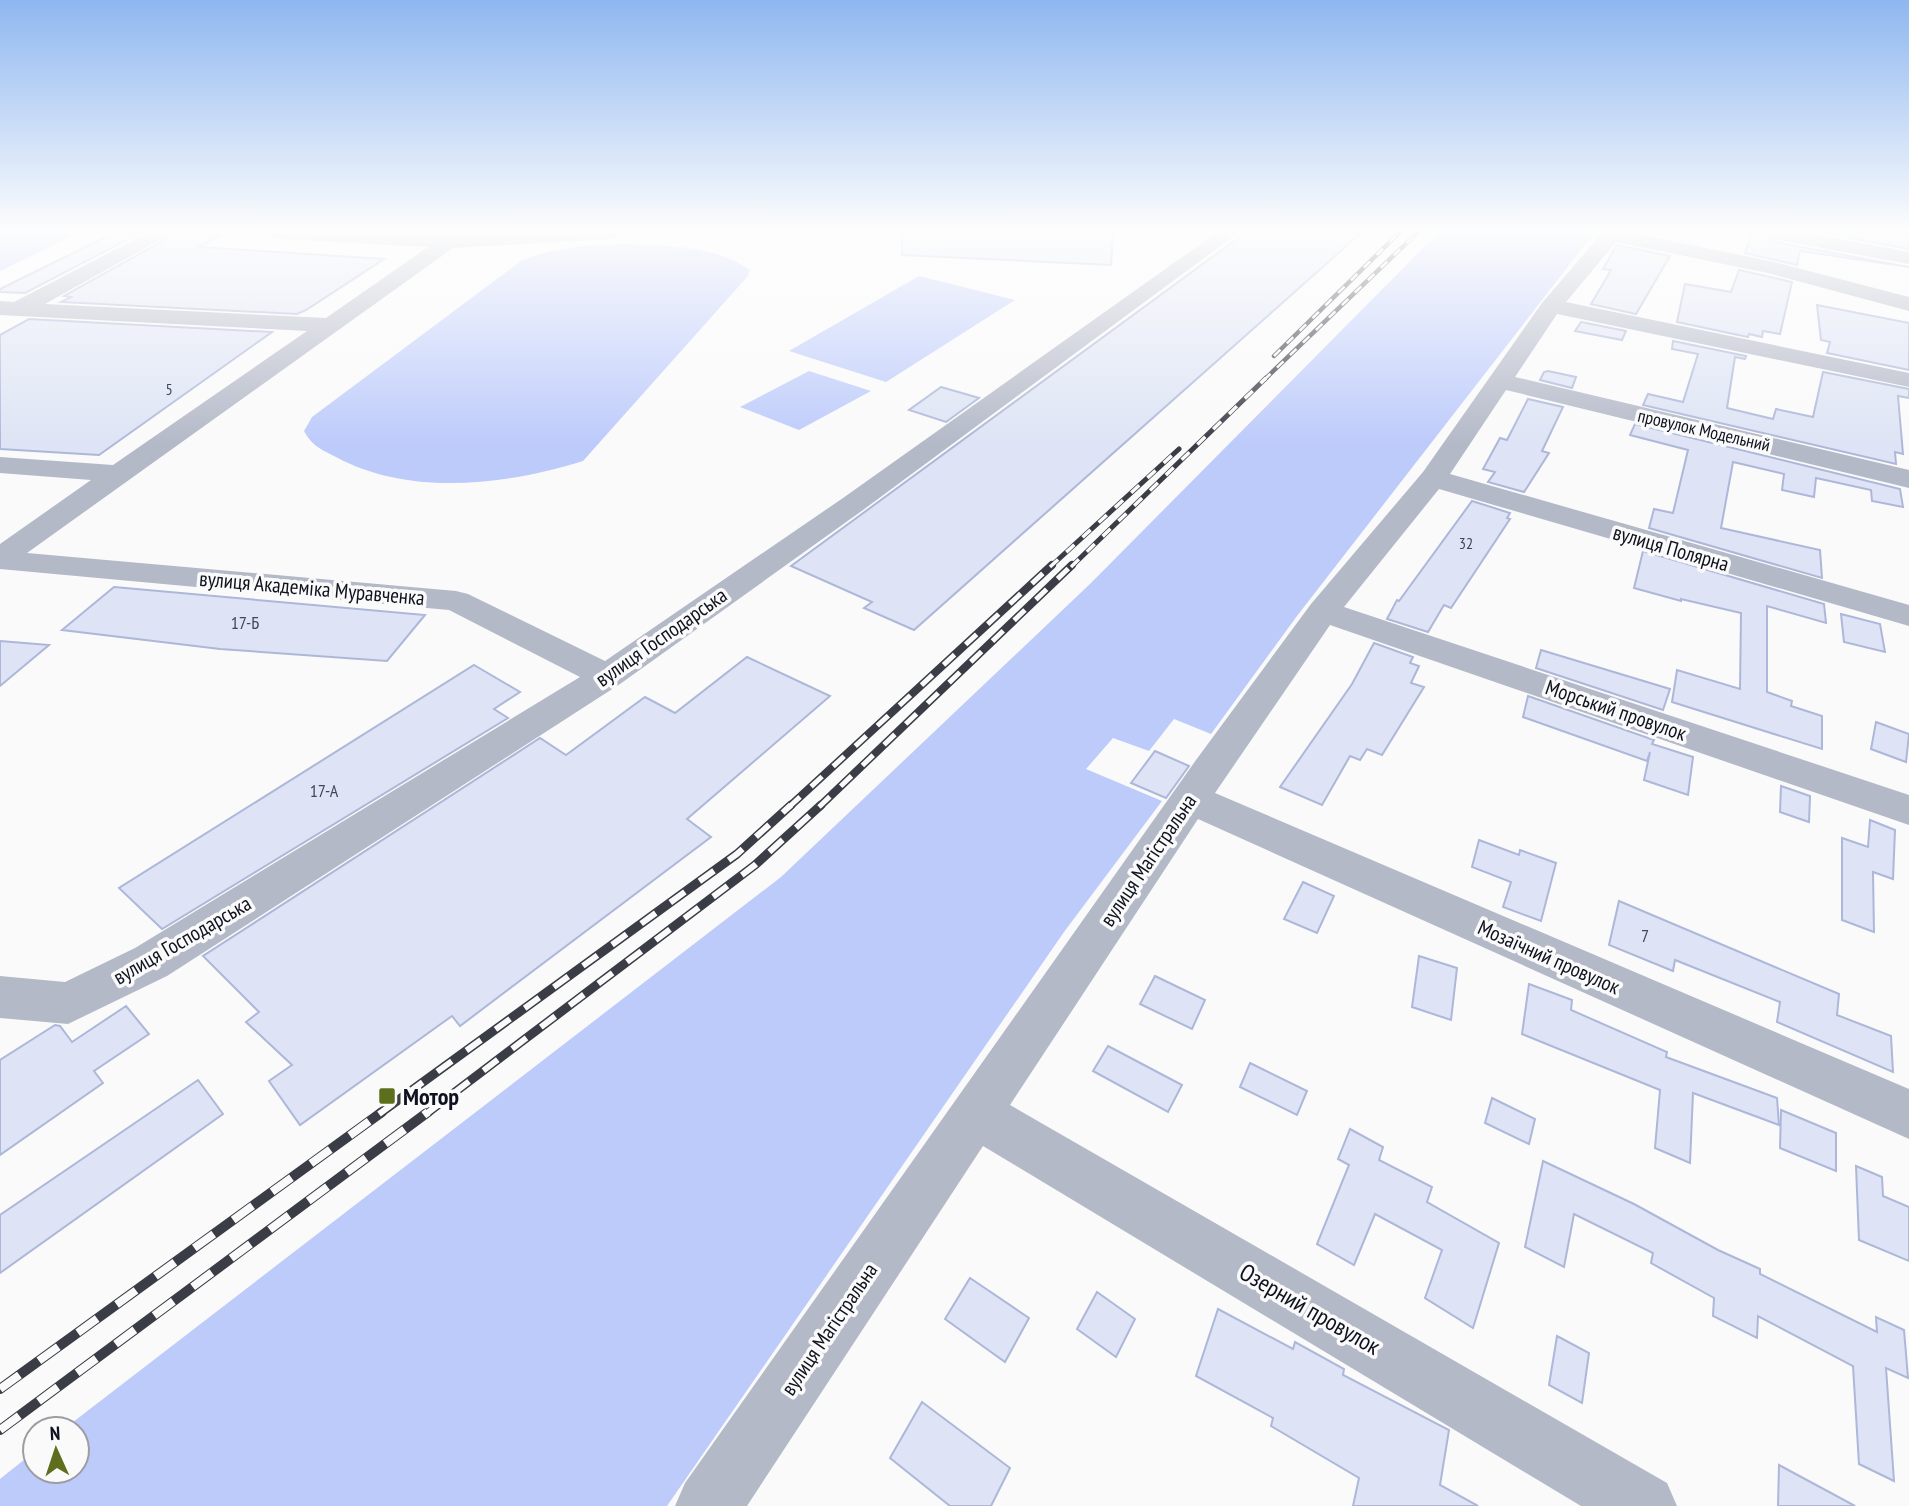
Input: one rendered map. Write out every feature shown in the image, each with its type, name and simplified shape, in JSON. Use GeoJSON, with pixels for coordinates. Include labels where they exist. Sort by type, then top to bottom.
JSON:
{"type":"FeatureCollection","features":[{"type":"Feature","properties":{"kind":"street","name":"вулиця Академіка Муравченка"},"geometry":{"type":"LineString","coordinates":[[0,559],[361,303]]}},
{"type":"Feature","properties":{"kind":"street","name":"вулиця Господарська"},"geometry":{"type":"LineString","coordinates":[[0,997],[68,1003],[151,962],[607,676],[853,504],[1131,303]]}},
{"type":"Feature","properties":{"kind":"street","name":"вулиця Магістральна"},"geometry":{"type":"LineString","coordinates":[[708,1506],[1189,799],[1323,611],[1433,478],[1554,303]]}},
{"type":"Feature","properties":{"kind":"street"},"geometry":{"type":"LineString","coordinates":[[1552,306],[1909,380]]}},
{"type":"Feature","properties":{"kind":"street"},"geometry":{"type":"LineString","coordinates":[[6,311],[330,325]]}},
{"type":"Feature","properties":{"kind":"street","name":"провулок Модельний"},"geometry":{"type":"LineString","coordinates":[[1500,381],[1909,479]]}},
{"type":"Feature","properties":{"kind":"street"},"geometry":{"type":"LineString","coordinates":[[0,466],[118,474]]}},
{"type":"Feature","properties":{"kind":"street","name":"вулиця Полярна"},"geometry":{"type":"LineString","coordinates":[[1433,478],[1909,616]]}},
{"type":"Feature","properties":{"kind":"street","name":"вулиця Академіка Муравченка"},"geometry":{"type":"LineString","coordinates":[[0,559],[456,601],[607,676]]}},
{"type":"Feature","properties":{"kind":"street","name":"Морський провулок"},"geometry":{"type":"LineString","coordinates":[[1323,611],[1909,810]]}},
{"type":"Feature","properties":{"kind":"street","name":"Мозаїчний провулок"},"geometry":{"type":"LineString","coordinates":[[1189,799],[1909,1114]]}},
{"type":"Feature","properties":{"kind":"street","name":"Озерний провулок"},"geometry":{"type":"LineString","coordinates":[[976,1113],[1644,1506]]}},
{"type":"Feature","properties":{"kind":"shaded area"},"geometry":{"type":"Polygon","coordinates":[[[464,303],[724,303],[583,461],[491,481],[426,482],[395,478],[365,470],[322,450],[304,431],[312,417],[464,303]]]}},
{"type":"Feature","properties":{"kind":"shaded area"},"geometry":{"type":"Polygon","coordinates":[[[872,303],[1010,303],[886,382],[789,351],[872,303]]]}},
{"type":"Feature","properties":{"kind":"shaded area"},"geometry":{"type":"Polygon","coordinates":[[[1368,303],[1540,303],[1297,616],[1211,734],[1174,719],[1149,751],[1113,738],[1086,769],[1162,801],[1064,932],[667,1506],[0,1506],[0,1479],[21,1462],[21,1485],[91,1485],[91,1415],[82,1415],[781,877],[1091,583],[1368,303]]]}},
{"type":"Feature","properties":{"kind":"shaded area"},"geometry":{"type":"Polygon","coordinates":[[[809,371],[871,391],[799,430],[740,407],[809,371]]]}},
{"type":"Feature","properties":{"kind":"building"},"geometry":{"type":"Polygon","coordinates":[[[86,303],[316,303],[297,314],[86,303]]]}},
{"type":"Feature","properties":{"kind":"building"},"geometry":{"type":"Polygon","coordinates":[[[1149,303],[1282,303],[914,630],[864,608],[872,602],[791,566],[1149,303]]]}},
{"type":"Feature","properties":{"kind":"building"},"geometry":{"type":"Polygon","coordinates":[[[1591,303],[1642,303],[1636,314],[1591,303]]]}},
{"type":"Feature","properties":{"kind":"building"},"geometry":{"type":"Polygon","coordinates":[[[1681,303],[1787,303],[1780,334],[1763,331],[1762,337],[1749,334],[1748,337],[1677,322],[1681,303]]]}},
{"type":"Feature","properties":{"kind":"building"},"geometry":{"type":"Polygon","coordinates":[[[1817,305],[1909,323],[1909,370],[1827,353],[1830,342],[1821,340],[1817,305]]]}},
{"type":"Feature","properties":{"kind":"building"},"geometry":{"type":"Polygon","coordinates":[[[29,319],[272,332],[99,455],[0,449],[0,335],[29,319]]]}},
{"type":"Feature","properties":{"kind":"building"},"geometry":{"type":"Polygon","coordinates":[[[1581,322],[1626,331],[1622,340],[1575,331],[1581,322]]]}},
{"type":"Feature","properties":{"kind":"building"},"geometry":{"type":"Polygon","coordinates":[[[1673,341],[1746,356],[1745,359],[1735,357],[1727,408],[1773,419],[1776,409],[1813,417],[1823,372],[1909,389],[1909,398],[1898,396],[1903,454],[1895,452],[1896,464],[1643,405],[1648,394],[1683,402],[1698,354],[1672,349],[1673,341]]]}},
{"type":"Feature","properties":{"kind":"building"},"geometry":{"type":"Polygon","coordinates":[[[1544,372],[1576,377],[1572,388],[1540,380],[1544,372]]]}},
{"type":"Feature","properties":{"kind":"building"},"geometry":{"type":"Polygon","coordinates":[[[941,387],[979,398],[946,422],[909,410],[941,387]]]}},
{"type":"Feature","properties":{"kind":"building"},"geometry":{"type":"Polygon","coordinates":[[[1528,399],[1563,407],[1542,451],[1549,453],[1524,492],[1488,482],[1495,472],[1483,469],[1500,438],[1507,440],[1528,399]]]}},
{"type":"Feature","properties":{"kind":"building"},"geometry":{"type":"Polygon","coordinates":[[[1635,424],[1900,489],[1903,507],[1872,501],[1871,490],[1816,478],[1814,497],[1782,490],[1784,474],[1733,462],[1721,528],[1820,550],[1822,578],[1649,528],[1654,509],[1673,513],[1688,450],[1630,435],[1635,424]]]}},
{"type":"Feature","properties":{"kind":"building"},"geometry":{"type":"Polygon","coordinates":[[[1472,501],[1510,513],[1507,518],[1510,519],[1451,608],[1444,605],[1428,632],[1387,619],[1397,600],[1399,601],[1472,501]]]}},
{"type":"Feature","properties":{"kind":"building"},"geometry":{"type":"Polygon","coordinates":[[[1643,551],[1824,604],[1826,623],[1767,606],[1767,692],[1792,701],[1791,706],[1822,716],[1822,749],[1672,702],[1677,670],[1740,689],[1741,613],[1634,588],[1643,551]]]}},
{"type":"Feature","properties":{"kind":"building"},"geometry":{"type":"Polygon","coordinates":[[[114,587],[425,615],[387,661],[220,649],[62,630],[114,587]]]}},
{"type":"Feature","properties":{"kind":"building"},"geometry":{"type":"Polygon","coordinates":[[[1841,614],[1880,624],[1885,652],[1844,642],[1841,614]]]}},
{"type":"Feature","properties":{"kind":"building"},"geometry":{"type":"Polygon","coordinates":[[[0,641],[49,645],[0,686],[0,641]]]}},
{"type":"Feature","properties":{"kind":"building"},"geometry":{"type":"Polygon","coordinates":[[[1374,643],[1413,657],[1410,663],[1419,666],[1411,683],[1424,687],[1382,755],[1367,749],[1360,760],[1350,756],[1322,805],[1280,787],[1352,684],[1374,643]]]}},
{"type":"Feature","properties":{"kind":"building"},"geometry":{"type":"Polygon","coordinates":[[[1541,650],[1670,689],[1663,710],[1536,668],[1541,650]]]}},
{"type":"Feature","properties":{"kind":"building"},"geometry":{"type":"Polygon","coordinates":[[[747,657],[830,696],[687,819],[711,837],[460,1026],[452,1016],[300,1125],[269,1081],[292,1065],[246,1022],[259,1012],[203,956],[540,738],[566,755],[645,697],[675,713],[747,657]]]}},
{"type":"Feature","properties":{"kind":"building"},"geometry":{"type":"Polygon","coordinates":[[[474,665],[520,692],[494,709],[508,718],[162,929],[119,888],[474,665]]]}},
{"type":"Feature","properties":{"kind":"building"},"geometry":{"type":"Polygon","coordinates":[[[1528,696],[1654,740],[1652,744],[1693,757],[1688,795],[1644,780],[1650,752],[1647,761],[1523,717],[1528,696]]]}},
{"type":"Feature","properties":{"kind":"building"},"geometry":{"type":"Polygon","coordinates":[[[1876,722],[1909,734],[1906,762],[1871,749],[1876,722]]]}},
{"type":"Feature","properties":{"kind":"building"},"geometry":{"type":"Polygon","coordinates":[[[1155,751],[1189,766],[1166,798],[1131,783],[1155,751]]]}},
{"type":"Feature","properties":{"kind":"building"},"geometry":{"type":"Polygon","coordinates":[[[1781,786],[1810,796],[1809,822],[1780,812],[1781,786]]]}},
{"type":"Feature","properties":{"kind":"building"},"geometry":{"type":"Polygon","coordinates":[[[1870,820],[1895,830],[1893,879],[1873,872],[1874,932],[1842,920],[1842,838],[1868,847],[1870,820]]]}},
{"type":"Feature","properties":{"kind":"building"},"geometry":{"type":"Polygon","coordinates":[[[1479,840],[1519,855],[1520,850],[1556,863],[1541,921],[1503,907],[1511,882],[1472,867],[1479,840]]]}},
{"type":"Feature","properties":{"kind":"building"},"geometry":{"type":"Polygon","coordinates":[[[1303,882],[1334,896],[1317,933],[1284,919],[1303,882]]]}},
{"type":"Feature","properties":{"kind":"building"},"geometry":{"type":"Polygon","coordinates":[[[1619,901],[1839,994],[1837,1015],[1891,1036],[1893,1072],[1777,1022],[1780,1002],[1675,960],[1673,971],[1609,945],[1619,901]]]}},
{"type":"Feature","properties":{"kind":"building"},"geometry":{"type":"Polygon","coordinates":[[[1419,956],[1457,968],[1451,1020],[1412,1007],[1419,956]]]}},
{"type":"Feature","properties":{"kind":"building"},"geometry":{"type":"Polygon","coordinates":[[[1155,976],[1205,1000],[1192,1029],[1140,1004],[1155,976]]]}},
{"type":"Feature","properties":{"kind":"building"},"geometry":{"type":"Polygon","coordinates":[[[1529,984],[1572,1000],[1571,1010],[1667,1052],[1666,1057],[1777,1098],[1779,1125],[1693,1093],[1690,1163],[1655,1148],[1660,1090],[1522,1034],[1529,984]]]}},
{"type":"Feature","properties":{"kind":"building"},"geometry":{"type":"Polygon","coordinates":[[[126,1006],[149,1034],[94,1071],[103,1083],[0,1155],[0,1060],[55,1025],[60,1026],[72,1042],[126,1006]]]}},
{"type":"Feature","properties":{"kind":"building"},"geometry":{"type":"Polygon","coordinates":[[[1108,1046],[1182,1085],[1168,1112],[1093,1071],[1108,1046]]]}},
{"type":"Feature","properties":{"kind":"building"},"geometry":{"type":"Polygon","coordinates":[[[1250,1063],[1307,1091],[1297,1115],[1240,1087],[1250,1063]]]}},
{"type":"Feature","properties":{"kind":"building"},"geometry":{"type":"Polygon","coordinates":[[[198,1080],[223,1114],[0,1273],[0,1215],[198,1080]]]}},
{"type":"Feature","properties":{"kind":"building"},"geometry":{"type":"Polygon","coordinates":[[[1492,1098],[1535,1119],[1529,1144],[1485,1123],[1492,1098]]]}},
{"type":"Feature","properties":{"kind":"building"},"geometry":{"type":"Polygon","coordinates":[[[1781,1110],[1836,1133],[1836,1171],[1780,1148],[1781,1110]]]}},
{"type":"Feature","properties":{"kind":"building"},"geometry":{"type":"Polygon","coordinates":[[[1350,1129],[1383,1147],[1379,1160],[1432,1187],[1427,1202],[1499,1243],[1473,1328],[1425,1298],[1442,1250],[1375,1214],[1354,1265],[1317,1244],[1349,1165],[1338,1159],[1350,1129]]]}},
{"type":"Feature","properties":{"kind":"building"},"geometry":{"type":"Polygon","coordinates":[[[1543,1161],[1634,1204],[1718,1250],[1760,1269],[1760,1274],[1877,1332],[1876,1317],[1904,1330],[1908,1378],[1886,1368],[1894,1481],[1859,1464],[1853,1366],[1758,1316],[1757,1338],[1713,1316],[1714,1298],[1651,1263],[1653,1253],[1574,1214],[1564,1267],[1525,1247],[1543,1161]]]}},
{"type":"Feature","properties":{"kind":"building"},"geometry":{"type":"Polygon","coordinates":[[[1856,1166],[1882,1177],[1883,1196],[1909,1207],[1909,1261],[1859,1240],[1856,1166]]]}},
{"type":"Feature","properties":{"kind":"building"},"geometry":{"type":"Polygon","coordinates":[[[970,1278],[1029,1318],[1005,1362],[945,1319],[970,1278]]]}},
{"type":"Feature","properties":{"kind":"building"},"geometry":{"type":"Polygon","coordinates":[[[1097,1292],[1135,1319],[1116,1357],[1077,1329],[1097,1292]]]}},
{"type":"Feature","properties":{"kind":"building"},"geometry":{"type":"Polygon","coordinates":[[[1218,1309],[1293,1349],[1295,1342],[1344,1369],[1343,1375],[1449,1430],[1440,1485],[1478,1506],[1353,1506],[1359,1478],[1271,1426],[1273,1418],[1196,1376],[1218,1309]]]}},
{"type":"Feature","properties":{"kind":"building"},"geometry":{"type":"Polygon","coordinates":[[[1557,1336],[1589,1353],[1582,1403],[1549,1385],[1557,1336]]]}},
{"type":"Feature","properties":{"kind":"building"},"geometry":{"type":"Polygon","coordinates":[[[922,1402],[1010,1468],[991,1506],[950,1506],[890,1458],[922,1402]]]}},
{"type":"Feature","properties":{"kind":"building"},"geometry":{"type":"Polygon","coordinates":[[[1779,1465],[1855,1506],[1778,1506],[1779,1465]]]}},
{"type":"Feature","properties":{"kind":"railway"},"geometry":{"type":"LineString","coordinates":[[1274,356],[1328,303]]}},
{"type":"Feature","properties":{"kind":"railway"},"geometry":{"type":"LineString","coordinates":[[1264,380],[1344,303]]}},
{"type":"Feature","properties":{"kind":"railway"},"geometry":{"type":"LineString","coordinates":[[1071,567],[1266,378]]}},
{"type":"Feature","properties":{"kind":"railway"},"geometry":{"type":"LineString","coordinates":[[1050,567],[1179,449]]}},
{"type":"Feature","properties":{"kind":"railway"},"geometry":{"type":"LineString","coordinates":[[789,807],[1052,565]]}},
{"type":"Feature","properties":{"kind":"railway"},"geometry":{"type":"LineString","coordinates":[[819,807],[1072,565]]}},
{"type":"Feature","properties":{"kind":"railway"},"geometry":{"type":"LineString","coordinates":[[379,1114],[737,854],[791,805]]}},
{"type":"Feature","properties":{"kind":"railway"},"geometry":{"type":"LineString","coordinates":[[426,1114],[755,865],[821,805]]}},
{"type":"Feature","properties":{"kind":"railway"},"geometry":{"type":"LineString","coordinates":[[0,1389],[382,1112]]}},
{"type":"Feature","properties":{"kind":"railway"},"geometry":{"type":"LineString","coordinates":[[0,1430],[428,1112]]}},
{"type":"Feature","properties":{"kind":"place","name":"Мотор"},"geometry":{"type":"Point","coordinates":[387,1096]}}]}
